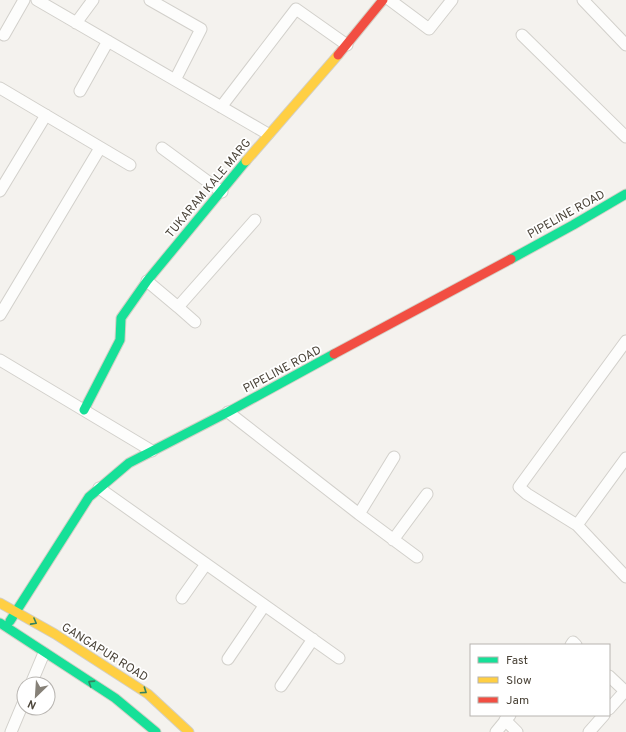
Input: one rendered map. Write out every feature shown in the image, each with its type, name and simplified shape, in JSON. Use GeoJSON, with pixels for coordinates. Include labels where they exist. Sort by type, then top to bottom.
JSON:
{"type":"FeatureCollection","features":[{"type":"Feature","properties":{"kind":"street"},"geometry":{"type":"LineString","coordinates":[[4,35],[24,0]]}},
{"type":"Feature","properties":{"kind":"street"},"geometry":{"type":"LineString","coordinates":[[37,0],[268,134]]}},
{"type":"Feature","properties":{"kind":"street"},"geometry":{"type":"LineString","coordinates":[[76,23],[93,0]]}},
{"type":"Feature","properties":{"kind":"street"},"geometry":{"type":"LineString","coordinates":[[150,0],[201,29],[175,80]]}},
{"type":"Feature","properties":{"kind":"street","name":"TUKARAM KALE MARG"},"geometry":{"type":"LineString","coordinates":[[84,410],[120,340],[121,318],[147,281],[222,192],[268,134],[347,45],[384,0]]}},
{"type":"Feature","properties":{"kind":"street"},"geometry":{"type":"LineString","coordinates":[[390,0],[429,29],[452,0]]}},
{"type":"Feature","properties":{"kind":"street"},"geometry":{"type":"LineString","coordinates":[[583,0],[626,45]]}},
{"type":"Feature","properties":{"kind":"street"},"geometry":{"type":"LineString","coordinates":[[222,107],[296,9],[347,45]]}},
{"type":"Feature","properties":{"kind":"street"},"geometry":{"type":"LineString","coordinates":[[522,35],[626,137]]}},
{"type":"Feature","properties":{"kind":"street"},"geometry":{"type":"LineString","coordinates":[[80,91],[108,41]]}},
{"type":"Feature","properties":{"kind":"street"},"geometry":{"type":"LineString","coordinates":[[0,88],[130,165]]}},
{"type":"Feature","properties":{"kind":"street"},"geometry":{"type":"LineString","coordinates":[[0,191],[46,115]]}},
{"type":"Feature","properties":{"kind":"street"},"geometry":{"type":"LineString","coordinates":[[0,315],[100,148]]}},
{"type":"Feature","properties":{"kind":"street"},"geometry":{"type":"LineString","coordinates":[[162,148],[222,192]]}},
{"type":"Feature","properties":{"kind":"street","name":"PIPELINE ROAD"},"geometry":{"type":"LineString","coordinates":[[3,625],[16,612],[89,497],[129,463],[228,412],[573,225],[626,194]]}},
{"type":"Feature","properties":{"kind":"street"},"geometry":{"type":"LineString","coordinates":[[178,307],[255,220]]}},
{"type":"Feature","properties":{"kind":"street"},"geometry":{"type":"LineString","coordinates":[[147,281],[195,322]]}},
{"type":"Feature","properties":{"kind":"street"},"geometry":{"type":"LineString","coordinates":[[626,341],[519,486],[527,494],[577,525],[626,577]]}},
{"type":"Feature","properties":{"kind":"street"},"geometry":{"type":"LineString","coordinates":[[0,360],[152,451]]}},
{"type":"Feature","properties":{"kind":"street"},"geometry":{"type":"LineString","coordinates":[[228,412],[393,540],[418,557]]}},
{"type":"Feature","properties":{"kind":"street"},"geometry":{"type":"LineString","coordinates":[[359,514],[394,457]]}},
{"type":"Feature","properties":{"kind":"street"},"geometry":{"type":"LineString","coordinates":[[577,525],[626,458]]}},
{"type":"Feature","properties":{"kind":"street"},"geometry":{"type":"LineString","coordinates":[[99,488],[339,658]]}},
{"type":"Feature","properties":{"kind":"street"},"geometry":{"type":"LineString","coordinates":[[393,540],[427,494]]}},
{"type":"Feature","properties":{"kind":"street"},"geometry":{"type":"LineString","coordinates":[[182,598],[206,564]]}},
{"type":"Feature","properties":{"kind":"street","name":"GANGAPUR ROAD"},"geometry":{"type":"LineString","coordinates":[[0,603],[55,634],[148,694],[189,732]]}},
{"type":"Feature","properties":{"kind":"street"},"geometry":{"type":"LineString","coordinates":[[228,658],[264,606]]}},
{"type":"Feature","properties":{"kind":"street"},"geometry":{"type":"LineString","coordinates":[[3,625],[115,698],[156,732]]}},
{"type":"Feature","properties":{"kind":"street"},"geometry":{"type":"LineString","coordinates":[[281,686],[313,639]]}},
{"type":"Feature","properties":{"kind":"street"},"geometry":{"type":"LineString","coordinates":[[34,676],[44,653]]}},
{"type":"Feature","properties":{"kind":"street"},"geometry":{"type":"LineString","coordinates":[[610,677],[626,691],[610,708]]}},
{"type":"Feature","properties":{"kind":"street"},"geometry":{"type":"LineString","coordinates":[[11,732],[18,716]]}},
{"type":"Feature","properties":{"kind":"street"},"geometry":{"type":"LineString","coordinates":[[589,732],[603,716]]}},
{"type":"Feature","properties":{"kind":"street"},"geometry":{"type":"LineString","coordinates":[[496,732],[508,717],[517,732]]}},
{"type":"Feature","properties":{"kind":"traffic: fast"},"geometry":{"type":"LineString","coordinates":[[84,410],[120,340],[121,318],[147,281],[246,161]]}},
{"type":"Feature","properties":{"kind":"traffic: fast"},"geometry":{"type":"LineString","coordinates":[[511,259],[626,194]]}},
{"type":"Feature","properties":{"kind":"traffic: fast"},"geometry":{"type":"LineString","coordinates":[[10,621],[89,497],[129,463],[228,412],[334,354]]}},
{"type":"Feature","properties":{"kind":"traffic: fast"},"geometry":{"type":"LineString","coordinates":[[0,623],[115,698],[156,732]]}},
{"type":"Feature","properties":{"kind":"traffic: slow"},"geometry":{"type":"LineString","coordinates":[[246,161],[338,55]]}},
{"type":"Feature","properties":{"kind":"traffic: slow"},"geometry":{"type":"LineString","coordinates":[[0,603],[55,634],[148,694],[189,732]]}},
{"type":"Feature","properties":{"kind":"traffic: jam"},"geometry":{"type":"LineString","coordinates":[[338,55],[383,0]]}},
{"type":"Feature","properties":{"kind":"traffic: jam"},"geometry":{"type":"LineString","coordinates":[[334,354],[511,259]]}}]}
